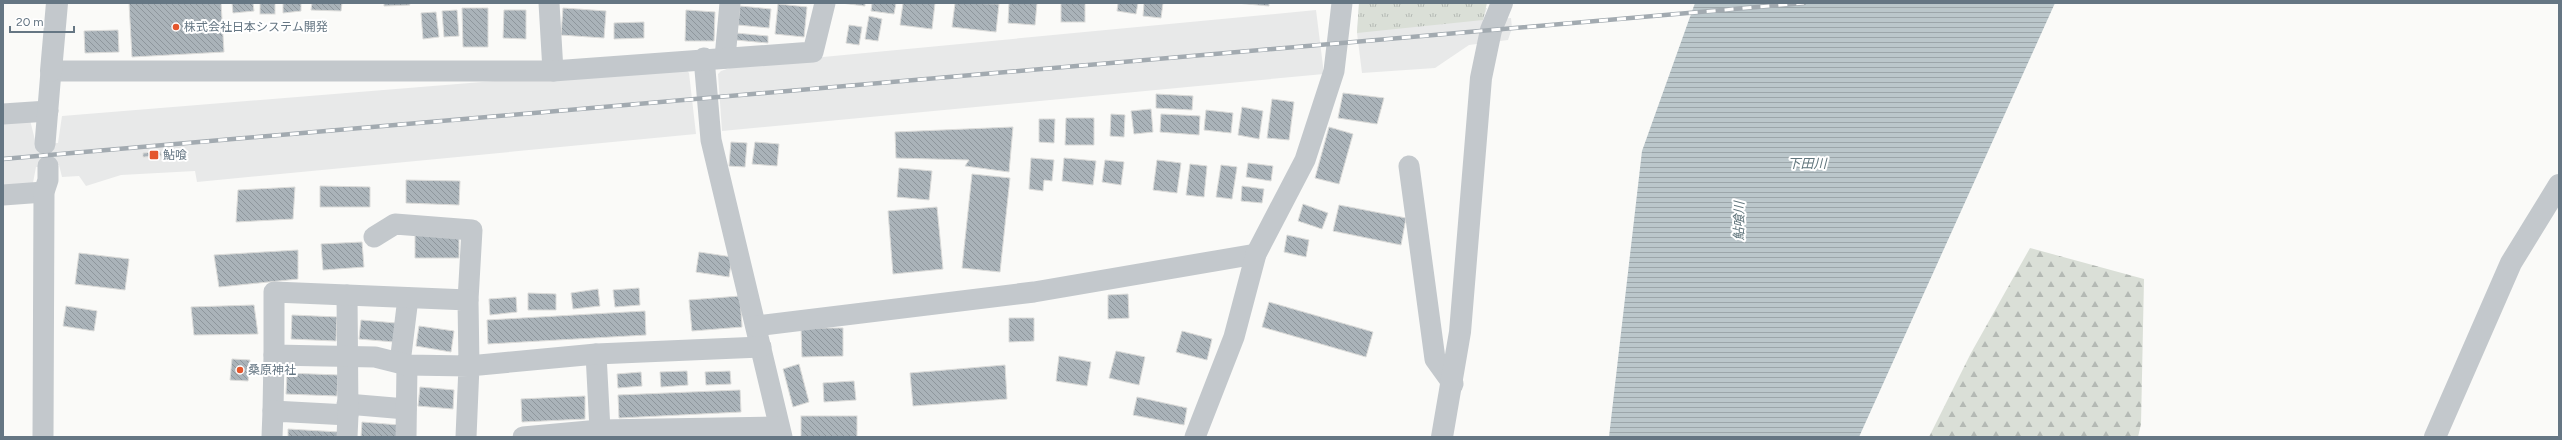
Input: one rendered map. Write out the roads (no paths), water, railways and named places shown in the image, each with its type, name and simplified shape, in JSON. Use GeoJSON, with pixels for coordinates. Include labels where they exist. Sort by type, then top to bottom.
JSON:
{"type":"FeatureCollection","features":[{"type":"Feature","properties":{"kind":"street"},"geometry":{"type":"LineString","coordinates":[[45,144],[57,3]]}},
{"type":"Feature","properties":{"kind":"street"},"geometry":{"type":"LineString","coordinates":[[549,3],[552,71]]}},
{"type":"Feature","properties":{"kind":"street"},"geometry":{"type":"LineString","coordinates":[[725,58],[730,3]]}},
{"type":"Feature","properties":{"kind":"street"},"geometry":{"type":"LineString","coordinates":[[51,71],[552,71],[704,58],[813,52],[825,3]]}},
{"type":"Feature","properties":{"kind":"street"},"geometry":{"type":"LineString","coordinates":[[1194,437],[1234,338],[1256,254],[1305,160],[1334,71],[1342,3]]}},
{"type":"Feature","properties":{"kind":"street"},"geometry":{"type":"LineString","coordinates":[[1442,437],[1453,384],[1460,332],[1481,78],[1491,30],[1502,3]]}},
{"type":"Feature","properties":{"kind":"street"},"geometry":{"type":"LineString","coordinates":[[523,437],[600,430],[780,432],[711,140],[704,58]]}},
{"type":"Feature","properties":{"kind":"street"},"geometry":{"type":"LineString","coordinates":[[3,114],[48,112]]}},
{"type":"Feature","properties":{"kind":"street"},"geometry":{"type":"LineString","coordinates":[[43,437],[44,192],[48,180],[48,166]]}},
{"type":"Feature","properties":{"kind":"street"},"geometry":{"type":"LineString","coordinates":[[1409,166],[1435,359],[1453,384]]}},
{"type":"Feature","properties":{"kind":"street"},"geometry":{"type":"LineString","coordinates":[[2435,437],[2511,263],[2559,185]]}},
{"type":"Feature","properties":{"kind":"street"},"geometry":{"type":"LineString","coordinates":[[3,195],[44,192]]}},
{"type":"Feature","properties":{"kind":"street"},"geometry":{"type":"LineString","coordinates":[[374,237],[395,224],[472,230],[468,300],[469,366],[466,437]]}},
{"type":"Feature","properties":{"kind":"street"},"geometry":{"type":"LineString","coordinates":[[756,326],[1034,292],[1256,254]]}},
{"type":"Feature","properties":{"kind":"street"},"geometry":{"type":"LineString","coordinates":[[272,437],[274,292],[468,300]]}},
{"type":"Feature","properties":{"kind":"street"},"geometry":{"type":"LineString","coordinates":[[347,295],[347,437]]}},
{"type":"Feature","properties":{"kind":"street"},"geometry":{"type":"LineString","coordinates":[[406,437],[404,364],[408,298]]}},
{"type":"Feature","properties":{"kind":"street"},"geometry":{"type":"LineString","coordinates":[[274,355],[375,357],[404,364],[469,366],[596,354],[761,347]]}},
{"type":"Feature","properties":{"kind":"street"},"geometry":{"type":"LineString","coordinates":[[596,354],[600,430]]}},
{"type":"Feature","properties":{"kind":"street"},"geometry":{"type":"LineString","coordinates":[[273,411],[406,409]]}},
{"type":"Feature","properties":{"kind":"water","name":"下田川"},"geometry":{"type":"Polygon","coordinates":[[[1695,3],[2055,3],[1859,437],[1609,437],[1642,151],[1695,3]]]}},
{"type":"Feature","properties":{"kind":"railway"},"geometry":{"type":"LineString","coordinates":[[3,159],[1804,3]]}},
{"type":"Feature","properties":{"kind":"place","name":"株式会社日本システム開発"},"geometry":{"type":"Point","coordinates":[176,27]}},
{"type":"Feature","properties":{"kind":"place","name":"鮎喰"},"geometry":{"type":"Point","coordinates":[154,155]}},
{"type":"Feature","properties":{"kind":"place","name":"桑原神社"},"geometry":{"type":"Point","coordinates":[240,370]}},
{"type":"Feature","properties":{"kind":"water label","name":"鮎喰川"},"geometry":{"type":"Point","coordinates":[1739,221]}}]}
